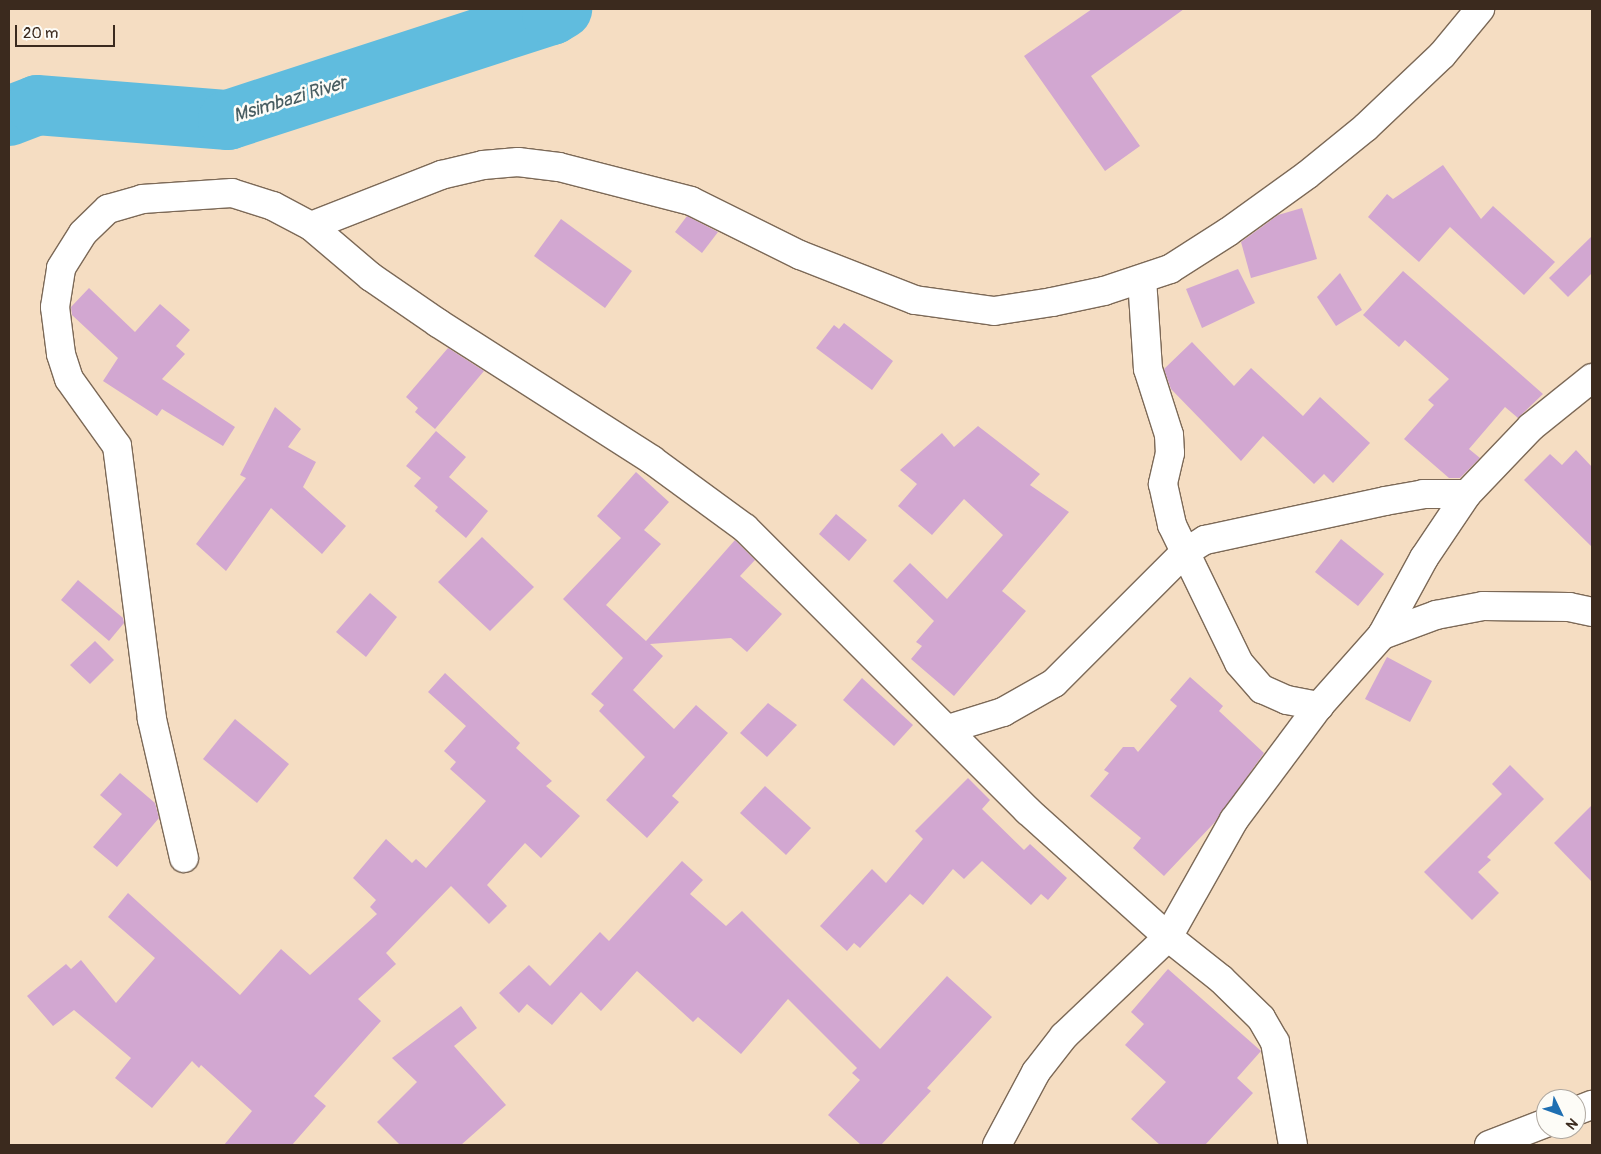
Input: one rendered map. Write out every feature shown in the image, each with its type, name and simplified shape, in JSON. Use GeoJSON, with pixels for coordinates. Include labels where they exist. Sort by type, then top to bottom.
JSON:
{"type":"FeatureCollection","features":[{"type":"Feature","properties":{"kind":"street"},"geometry":{"type":"LineString","coordinates":[[311,226],[441,175],[483,165],[518,162],[568,169],[691,201],[800,256],[915,300],[994,311],[1104,291],[1170,269],[1307,175],[1366,127],[1442,55],[1480,9]]}},
{"type":"Feature","properties":{"kind":"street"},"geometry":{"type":"LineString","coordinates":[[184,858],[152,718],[117,446],[69,379],[61,354],[55,307],[61,268],[83,233],[108,209],[142,200],[232,193],[273,206],[311,226],[371,277],[438,323],[652,460],[745,528],[1028,811],[1168,937],[1221,979],[1261,1018],[1275,1042],[1292,1134],[1275,1145]]}},
{"type":"Feature","properties":{"kind":"street"},"geometry":{"type":"LineString","coordinates":[[1142,279],[1148,369],[1169,436],[1170,453],[1163,484],[1165,503],[1184,553],[1239,663],[1262,689],[1287,700],[1319,706]]}},
{"type":"Feature","properties":{"kind":"street"},"geometry":{"type":"LineString","coordinates":[[997,1145],[1036,1072],[1064,1036],[1168,937],[1234,820],[1319,706],[1382,634],[1424,558],[1467,494],[1531,427],[1592,378]]}},
{"type":"Feature","properties":{"kind":"street"},"geometry":{"type":"LineString","coordinates":[[948,729],[1003,712],[1054,683],[1184,553],[1222,534],[1299,521],[1385,500],[1423,494],[1467,494]]}},
{"type":"Feature","properties":{"kind":"street"},"geometry":{"type":"LineString","coordinates":[[1382,634],[1436,615],[1483,606],[1570,607],[1592,612]]}},
{"type":"Feature","properties":{"kind":"street"},"geometry":{"type":"LineString","coordinates":[[1488,1145],[1536,1127]]}},
{"type":"Feature","properties":{"kind":"building"},"geometry":{"type":"Polygon","coordinates":[[[1092,9],[1184,9],[1091,76],[1140,146],[1105,171],[1024,56],[1092,9]]]}},
{"type":"Feature","properties":{"kind":"building"},"geometry":{"type":"Polygon","coordinates":[[[1443,165],[1481,219],[1493,206],[1555,262],[1524,295],[1450,227],[1419,262],[1368,217],[1387,194],[1393,199],[1443,165]]]}},
{"type":"Feature","properties":{"kind":"building"},"geometry":{"type":"Polygon","coordinates":[[[1302,208],[1317,259],[1251,278],[1241,242],[1278,215],[1302,208]]]}},
{"type":"Feature","properties":{"kind":"building"},"geometry":{"type":"Polygon","coordinates":[[[687,216],[718,232],[702,253],[675,232],[687,216]]]}},
{"type":"Feature","properties":{"kind":"building"},"geometry":{"type":"Polygon","coordinates":[[[561,219],[632,271],[605,308],[534,256],[561,219]]]}},
{"type":"Feature","properties":{"kind":"building"},"geometry":{"type":"Polygon","coordinates":[[[1592,236],[1592,273],[1568,297],[1549,278],[1592,236]]]}},
{"type":"Feature","properties":{"kind":"building"},"geometry":{"type":"Polygon","coordinates":[[[1238,269],[1255,303],[1202,328],[1186,289],[1238,269]]]}},
{"type":"Feature","properties":{"kind":"building"},"geometry":{"type":"Polygon","coordinates":[[[1403,271],[1543,394],[1518,418],[1505,407],[1469,449],[1480,458],[1460,478],[1449,478],[1404,439],[1434,405],[1428,400],[1449,379],[1405,340],[1399,347],[1363,315],[1403,271]]]}},
{"type":"Feature","properties":{"kind":"building"},"geometry":{"type":"Polygon","coordinates":[[[1340,273],[1362,310],[1336,326],[1317,297],[1340,273]]]}},
{"type":"Feature","properties":{"kind":"building"},"geometry":{"type":"Polygon","coordinates":[[[89,288],[135,332],[160,304],[190,330],[176,346],[185,354],[162,379],[235,427],[223,446],[162,409],[157,416],[103,381],[118,358],[72,315],[71,307],[89,288]]]}},
{"type":"Feature","properties":{"kind":"building"},"geometry":{"type":"Polygon","coordinates":[[[844,323],[893,361],[872,390],[816,348],[834,325],[839,329],[844,323]]]}},
{"type":"Feature","properties":{"kind":"building"},"geometry":{"type":"Polygon","coordinates":[[[1192,342],[1234,386],[1251,368],[1303,416],[1320,397],[1370,443],[1333,483],[1324,474],[1314,484],[1263,436],[1241,461],[1171,389],[1164,369],[1192,342]]]}},
{"type":"Feature","properties":{"kind":"building"},"geometry":{"type":"Polygon","coordinates":[[[448,348],[484,371],[435,429],[415,412],[418,408],[406,397],[448,348]]]}},
{"type":"Feature","properties":{"kind":"building"},"geometry":{"type":"Polygon","coordinates":[[[275,407],[301,429],[288,447],[316,462],[303,487],[346,526],[322,554],[271,508],[226,571],[196,544],[246,478],[240,475],[275,407]]]}},
{"type":"Feature","properties":{"kind":"building"},"geometry":{"type":"Polygon","coordinates":[[[978,426],[1040,474],[1030,485],[1069,512],[1002,591],[1026,611],[954,696],[911,659],[922,646],[916,642],[934,621],[893,581],[910,563],[947,599],[1003,535],[964,499],[932,535],[898,506],[917,484],[900,470],[942,433],[954,447],[978,426]]]}},
{"type":"Feature","properties":{"kind":"building"},"geometry":{"type":"Polygon","coordinates":[[[436,431],[466,457],[449,477],[488,511],[466,538],[435,511],[438,507],[414,486],[421,478],[406,466],[436,431]]]}},
{"type":"Feature","properties":{"kind":"building"},"geometry":{"type":"Polygon","coordinates":[[[1576,450],[1592,467],[1592,547],[1524,480],[1550,454],[1562,465],[1576,450]]]}},
{"type":"Feature","properties":{"kind":"building"},"geometry":{"type":"Polygon","coordinates":[[[636,472],[669,502],[644,530],[661,544],[606,605],[646,641],[735,540],[755,560],[740,576],[782,614],[747,652],[731,638],[650,644],[663,656],[633,690],[674,729],[696,705],[728,733],[672,796],[679,802],[647,838],[606,800],[645,757],[599,711],[604,705],[591,694],[623,658],[563,599],[621,538],[597,516],[636,472]]]}},
{"type":"Feature","properties":{"kind":"building"},"geometry":{"type":"Polygon","coordinates":[[[836,514],[867,540],[849,561],[819,534],[836,514]]]}},
{"type":"Feature","properties":{"kind":"building"},"geometry":{"type":"Polygon","coordinates":[[[482,537],[534,587],[490,631],[438,582],[482,537]]]}},
{"type":"Feature","properties":{"kind":"building"},"geometry":{"type":"Polygon","coordinates":[[[1341,539],[1384,574],[1358,606],[1315,572],[1341,539]]]}},
{"type":"Feature","properties":{"kind":"building"},"geometry":{"type":"Polygon","coordinates":[[[78,580],[123,618],[124,623],[109,641],[61,600],[78,580]]]}},
{"type":"Feature","properties":{"kind":"building"},"geometry":{"type":"Polygon","coordinates":[[[370,593],[397,617],[366,657],[336,632],[370,593]]]}},
{"type":"Feature","properties":{"kind":"building"},"geometry":{"type":"Polygon","coordinates":[[[95,641],[114,660],[90,684],[70,665],[95,641]]]}},
{"type":"Feature","properties":{"kind":"building"},"geometry":{"type":"Polygon","coordinates":[[[1387,657],[1432,681],[1410,722],[1365,699],[1387,657]]]}},
{"type":"Feature","properties":{"kind":"building"},"geometry":{"type":"Polygon","coordinates":[[[445,673],[520,743],[516,748],[552,781],[546,786],[580,816],[541,858],[525,843],[487,885],[507,906],[489,924],[451,886],[386,953],[396,964],[358,999],[381,1021],[314,1096],[326,1106],[292,1145],[224,1145],[252,1111],[201,1065],[199,1068],[192,1061],[152,1108],[115,1078],[131,1058],[74,1010],[53,1026],[27,996],[66,964],[71,969],[81,960],[116,1003],[155,958],[108,917],[128,893],[240,995],[281,949],[310,975],[377,914],[370,907],[376,900],[353,878],[386,839],[412,863],[416,859],[426,868],[486,801],[450,769],[456,762],[444,751],[466,726],[428,692],[445,673]]]}},
{"type":"Feature","properties":{"kind":"building"},"geometry":{"type":"Polygon","coordinates":[[[1190,677],[1223,706],[1219,711],[1264,753],[1215,822],[1164,876],[1133,848],[1141,838],[1090,796],[1109,773],[1104,770],[1123,747],[1134,747],[1138,752],[1177,706],[1170,700],[1190,677]]]}},
{"type":"Feature","properties":{"kind":"building"},"geometry":{"type":"Polygon","coordinates":[[[862,678],[913,725],[894,746],[843,700],[862,678]]]}},
{"type":"Feature","properties":{"kind":"building"},"geometry":{"type":"Polygon","coordinates":[[[768,703],[797,725],[767,757],[740,733],[768,703]]]}},
{"type":"Feature","properties":{"kind":"building"},"geometry":{"type":"Polygon","coordinates":[[[235,719],[289,764],[257,803],[203,759],[235,719]]]}},
{"type":"Feature","properties":{"kind":"building"},"geometry":{"type":"Polygon","coordinates":[[[1510,765],[1544,799],[1487,857],[1491,860],[1478,872],[1499,893],[1472,920],[1424,872],[1502,794],[1492,784],[1510,765]]]}},
{"type":"Feature","properties":{"kind":"building"},"geometry":{"type":"Polygon","coordinates":[[[120,773],[155,803],[159,818],[117,867],[93,847],[122,814],[100,795],[120,773]]]}},
{"type":"Feature","properties":{"kind":"building"},"geometry":{"type":"Polygon","coordinates":[[[968,778],[990,800],[982,809],[1024,850],[1030,844],[1067,878],[1048,900],[1041,894],[1031,905],[982,861],[964,879],[953,869],[923,905],[910,894],[860,948],[854,943],[847,951],[820,926],[872,869],[886,883],[923,839],[915,831],[968,778]]]}},
{"type":"Feature","properties":{"kind":"building"},"geometry":{"type":"Polygon","coordinates":[[[765,786],[811,828],[786,855],[740,813],[765,786]]]}},
{"type":"Feature","properties":{"kind":"building"},"geometry":{"type":"Polygon","coordinates":[[[1592,805],[1592,882],[1554,843],[1592,805]]]}},
{"type":"Feature","properties":{"kind":"building"},"geometry":{"type":"Polygon","coordinates":[[[682,861],[703,880],[690,894],[726,926],[742,911],[880,1049],[947,976],[992,1017],[927,1088],[931,1091],[881,1145],[861,1145],[828,1115],[860,1080],[852,1073],[857,1068],[788,999],[741,1054],[698,1017],[693,1022],[637,971],[601,1011],[581,992],[552,1025],[527,1004],[519,1013],[499,993],[529,965],[550,986],[600,932],[609,941],[682,861]]]}},
{"type":"Feature","properties":{"kind":"building"},"geometry":{"type":"Polygon","coordinates":[[[1168,969],[1261,1051],[1237,1078],[1253,1093],[1205,1145],[1160,1145],[1131,1119],[1166,1082],[1125,1045],[1144,1024],[1131,1012],[1168,969]]]}},
{"type":"Feature","properties":{"kind":"building"},"geometry":{"type":"Polygon","coordinates":[[[461,1006],[477,1028],[454,1046],[506,1105],[461,1145],[400,1145],[377,1122],[417,1082],[392,1058],[461,1006]]]}},
{"type":"Feature","properties":{"kind":"waterway","name":"Msimbazi River"},"geometry":{"type":"LineString","coordinates":[[9,116],[37,105],[228,120],[552,15],[562,9]]}}]}
